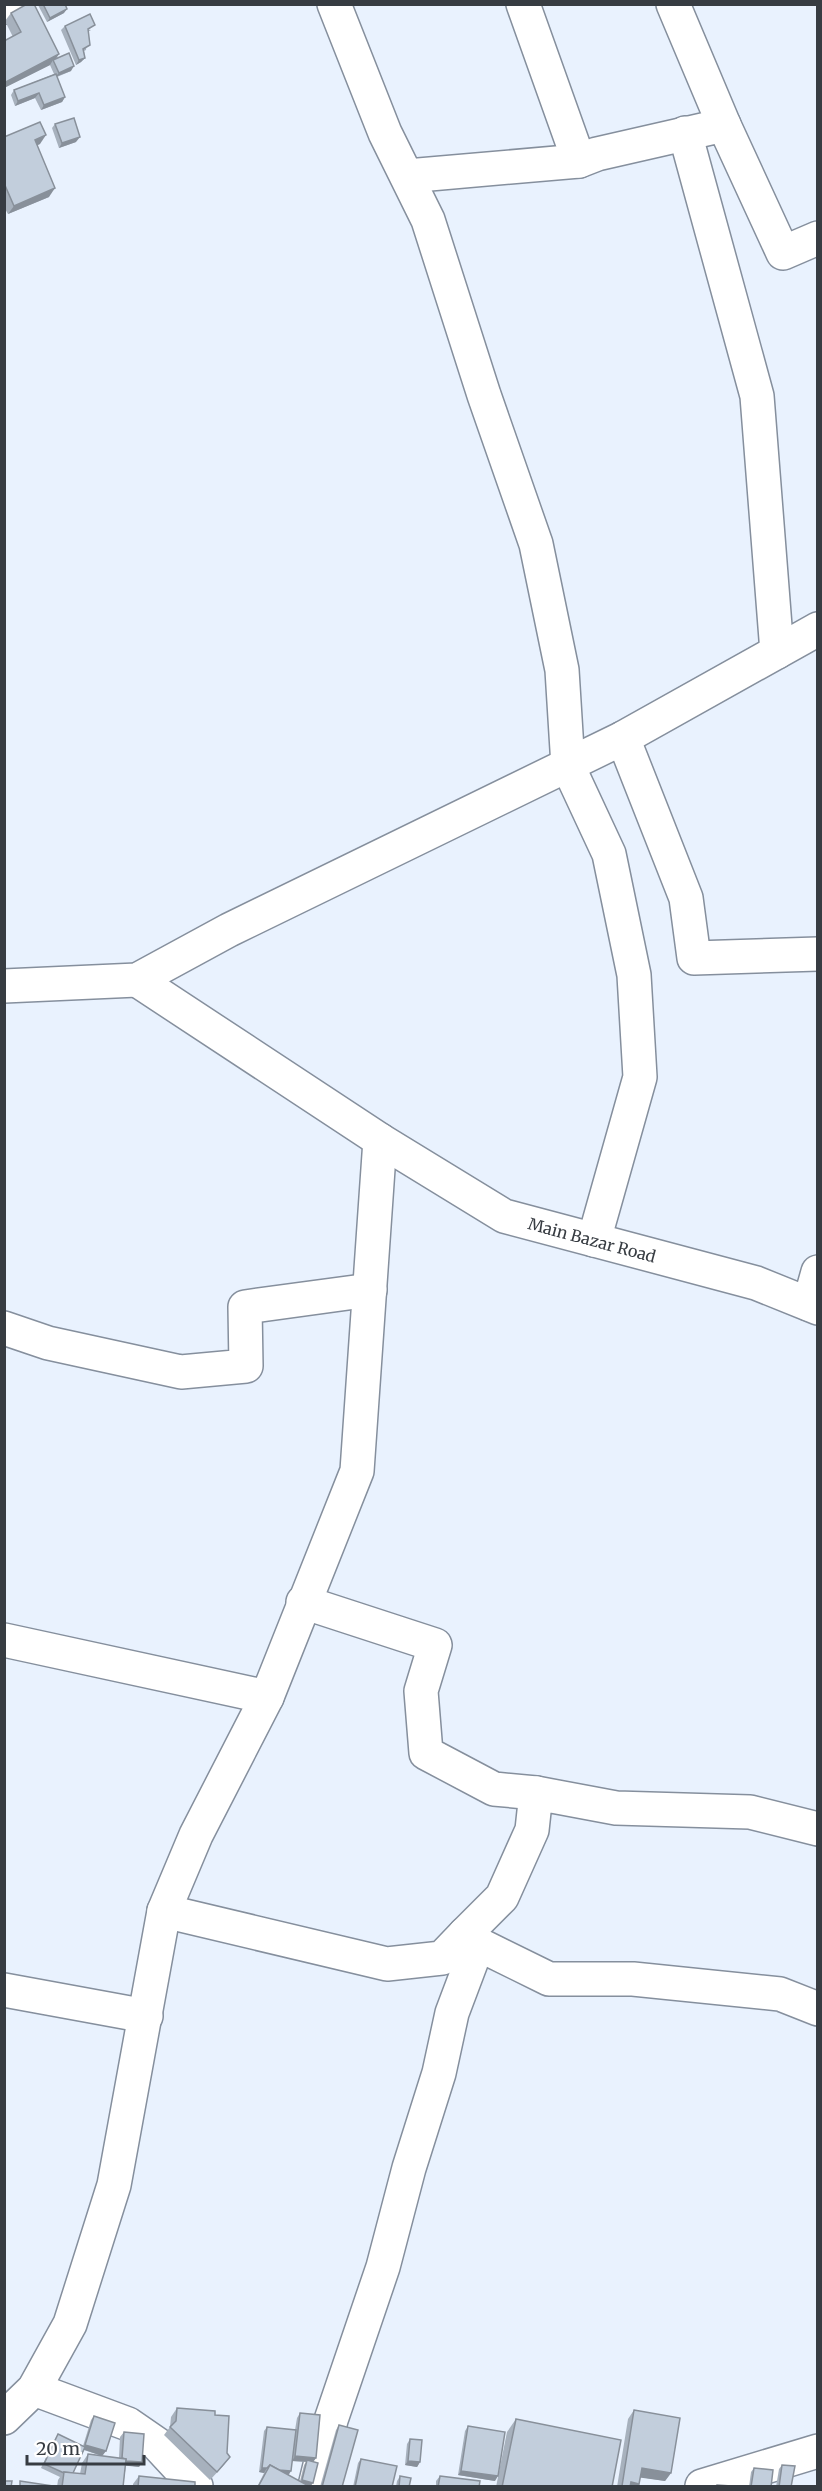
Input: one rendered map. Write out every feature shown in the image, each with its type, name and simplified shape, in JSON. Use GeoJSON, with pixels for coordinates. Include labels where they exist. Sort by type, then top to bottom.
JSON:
{"type":"FeatureCollection","features":[{"type":"Feature","properties":{"kind":"street"},"geometry":{"type":"LineString","coordinates":[[334,4],[385,133],[428,220],[484,395],[536,544],[562,670],[568,766],[609,854],[634,975],[640,1077],[594,1240]]}},
{"type":"Feature","properties":{"kind":"street"},"geometry":{"type":"LineString","coordinates":[[523,4],[579,161]]}},
{"type":"Feature","properties":{"kind":"street"},"geometry":{"type":"LineString","coordinates":[[673,4],[724,124],[783,253],[818,238]]}},
{"type":"Feature","properties":{"kind":"street"},"geometry":{"type":"LineString","coordinates":[[407,176],[579,161],[597,154],[724,124]]}},
{"type":"Feature","properties":{"kind":"street"},"geometry":{"type":"LineString","coordinates":[[685,133],[757,396],[777,652]]}},
{"type":"Feature","properties":{"kind":"street"},"geometry":{"type":"LineString","coordinates":[[4,987],[137,980],[230,930],[623,738],[818,629]]}},
{"type":"Feature","properties":{"kind":"street"},"geometry":{"type":"LineString","coordinates":[[623,738],[686,898],[694,958],[818,954]]}},
{"type":"Feature","properties":{"kind":"street","name":"Main Bazar Road"},"geometry":{"type":"LineString","coordinates":[[137,980],[380,1140],[504,1216],[756,1283],[813,1306]]}},
{"type":"Feature","properties":{"kind":"street"},"geometry":{"type":"LineString","coordinates":[[4,2418],[34,2389],[70,2324],[114,2186],[164,1911],[196,1835],[267,1697],[357,1471],[380,1140]]}},
{"type":"Feature","properties":{"kind":"street"},"geometry":{"type":"LineString","coordinates":[[813,1306],[818,1272]]}},
{"type":"Feature","properties":{"kind":"street"},"geometry":{"type":"LineString","coordinates":[[4,1328],[48,1343],[181,1372],[246,1366],[245,1307],[370,1290]]}},
{"type":"Feature","properties":{"kind":"street"},"geometry":{"type":"LineString","coordinates":[[303,1602],[435,1645],[422,1691],[426,1753],[494,1789],[536,1793],[616,1808],[750,1812],[818,1829]]}},
{"type":"Feature","properties":{"kind":"street"},"geometry":{"type":"LineString","coordinates":[[4,1640],[267,1697]]}},
{"type":"Feature","properties":{"kind":"street"},"geometry":{"type":"LineString","coordinates":[[315,2487],[331,2421],[383,2266],[409,2168],[439,2073],[472,1939],[502,1897],[532,1830],[536,1793]]}},
{"type":"Feature","properties":{"kind":"street"},"geometry":{"type":"LineString","coordinates":[[164,1911],[387,1964],[442,1958],[472,1939]]}},
{"type":"Feature","properties":{"kind":"street"},"geometry":{"type":"LineString","coordinates":[[472,1939],[549,1978],[633,1979],[780,1995],[818,2009]]}},
{"type":"Feature","properties":{"kind":"street"},"geometry":{"type":"LineString","coordinates":[[4,1990],[146,2016]]}},
{"type":"Feature","properties":{"kind":"street"},"geometry":{"type":"LineString","coordinates":[[34,2389],[128,2424],[157,2444],[196,2487]]}},
{"type":"Feature","properties":{"kind":"street"},"geometry":{"type":"LineString","coordinates":[[702,2487],[818,2451]]}},
{"type":"Feature","properties":{"kind":"building"},"geometry":{"type":"Polygon","coordinates":[[[27,4],[34,4],[59,54],[4,83],[4,41],[21,32],[11,13],[27,4]]]}},
{"type":"Feature","properties":{"kind":"building"},"geometry":{"type":"Polygon","coordinates":[[[43,4],[65,4],[67,9],[50,18],[43,4]]]}},
{"type":"Feature","properties":{"kind":"building"},"geometry":{"type":"Polygon","coordinates":[[[90,14],[95,25],[88,29],[90,45],[83,49],[85,58],[79,60],[65,26],[90,14]]]}},
{"type":"Feature","properties":{"kind":"building"},"geometry":{"type":"Polygon","coordinates":[[[69,53],[74,66],[59,73],[53,60],[69,53]]]}},
{"type":"Feature","properties":{"kind":"building"},"geometry":{"type":"Polygon","coordinates":[[[56,74],[65,97],[44,105],[39,93],[18,101],[14,90],[56,74]]]}},
{"type":"Feature","properties":{"kind":"building"},"geometry":{"type":"Polygon","coordinates":[[[74,118],[80,137],[62,143],[55,124],[74,118]]]}},
{"type":"Feature","properties":{"kind":"building"},"geometry":{"type":"Polygon","coordinates":[[[40,122],[46,135],[35,140],[55,188],[14,206],[4,183],[4,137],[40,122]]]}},
{"type":"Feature","properties":{"kind":"building"},"geometry":{"type":"Polygon","coordinates":[[[177,2408],[215,2411],[215,2415],[229,2416],[227,2453],[230,2457],[217,2472],[170,2427],[176,2421],[177,2408]]]}},
{"type":"Feature","properties":{"kind":"building"},"geometry":{"type":"Polygon","coordinates":[[[634,2410],[680,2418],[671,2473],[642,2468],[639,2484],[631,2482],[630,2487],[624,2487],[622,2486],[634,2410]]]}},
{"type":"Feature","properties":{"kind":"building"},"geometry":{"type":"Polygon","coordinates":[[[300,2413],[320,2415],[316,2458],[295,2456],[300,2413]]]}},
{"type":"Feature","properties":{"kind":"building"},"geometry":{"type":"Polygon","coordinates":[[[94,2416],[115,2423],[106,2451],[85,2445],[94,2416]]]}},
{"type":"Feature","properties":{"kind":"building"},"geometry":{"type":"Polygon","coordinates":[[[516,2419],[621,2440],[612,2487],[502,2487],[516,2419]]]}},
{"type":"Feature","properties":{"kind":"building"},"geometry":{"type":"Polygon","coordinates":[[[339,2425],[358,2430],[342,2487],[322,2487],[339,2425]]]}},
{"type":"Feature","properties":{"kind":"building"},"geometry":{"type":"Polygon","coordinates":[[[468,2426],[505,2432],[498,2476],[461,2471],[468,2426]]]}},
{"type":"Feature","properties":{"kind":"building"},"geometry":{"type":"Polygon","coordinates":[[[267,2427],[296,2430],[291,2471],[279,2470],[270,2465],[262,2468],[267,2427]]]}},
{"type":"Feature","properties":{"kind":"building"},"geometry":{"type":"Polygon","coordinates":[[[124,2432],[144,2434],[142,2462],[126,2461],[122,2458],[124,2432]]]}},
{"type":"Feature","properties":{"kind":"building"},"geometry":{"type":"Polygon","coordinates":[[[58,2434],[85,2447],[73,2473],[64,2473],[44,2464],[58,2434]]]}},
{"type":"Feature","properties":{"kind":"building"},"geometry":{"type":"Polygon","coordinates":[[[410,2439],[422,2440],[420,2462],[408,2461],[410,2439]]]}},
{"type":"Feature","properties":{"kind":"building"},"geometry":{"type":"Polygon","coordinates":[[[88,2454],[126,2459],[123,2487],[62,2487],[64,2472],[85,2474],[88,2454]]]}},
{"type":"Feature","properties":{"kind":"building"},"geometry":{"type":"Polygon","coordinates":[[[361,2459],[397,2466],[392,2487],[355,2487],[361,2459]]]}},
{"type":"Feature","properties":{"kind":"building"},"geometry":{"type":"Polygon","coordinates":[[[307,2460],[318,2463],[313,2483],[302,2480],[307,2460]]]}},
{"type":"Feature","properties":{"kind":"building"},"geometry":{"type":"Polygon","coordinates":[[[270,2465],[307,2485],[306,2487],[258,2487],[270,2465]]]}},
{"type":"Feature","properties":{"kind":"building"},"geometry":{"type":"Polygon","coordinates":[[[782,2465],[795,2466],[791,2487],[779,2487],[782,2465]]]}},
{"type":"Feature","properties":{"kind":"building"},"geometry":{"type":"Polygon","coordinates":[[[754,2468],[773,2470],[771,2487],[751,2487],[754,2468]]]}},
{"type":"Feature","properties":{"kind":"building"},"geometry":{"type":"Polygon","coordinates":[[[139,2476],[195,2482],[195,2487],[138,2487],[139,2476]]]}},
{"type":"Feature","properties":{"kind":"building"},"geometry":{"type":"Polygon","coordinates":[[[400,2476],[411,2478],[409,2487],[399,2487],[400,2476]]]}},
{"type":"Feature","properties":{"kind":"building"},"geometry":{"type":"Polygon","coordinates":[[[440,2476],[480,2481],[479,2487],[438,2487],[440,2476]]]}},
{"type":"Feature","properties":{"kind":"building"},"geometry":{"type":"Polygon","coordinates":[[[4,2481],[12,2481],[11,2487],[4,2487],[4,2481]]]}},
{"type":"Feature","properties":{"kind":"building"},"geometry":{"type":"Polygon","coordinates":[[[20,2481],[53,2486],[20,2487],[20,2481]]]}}]}
